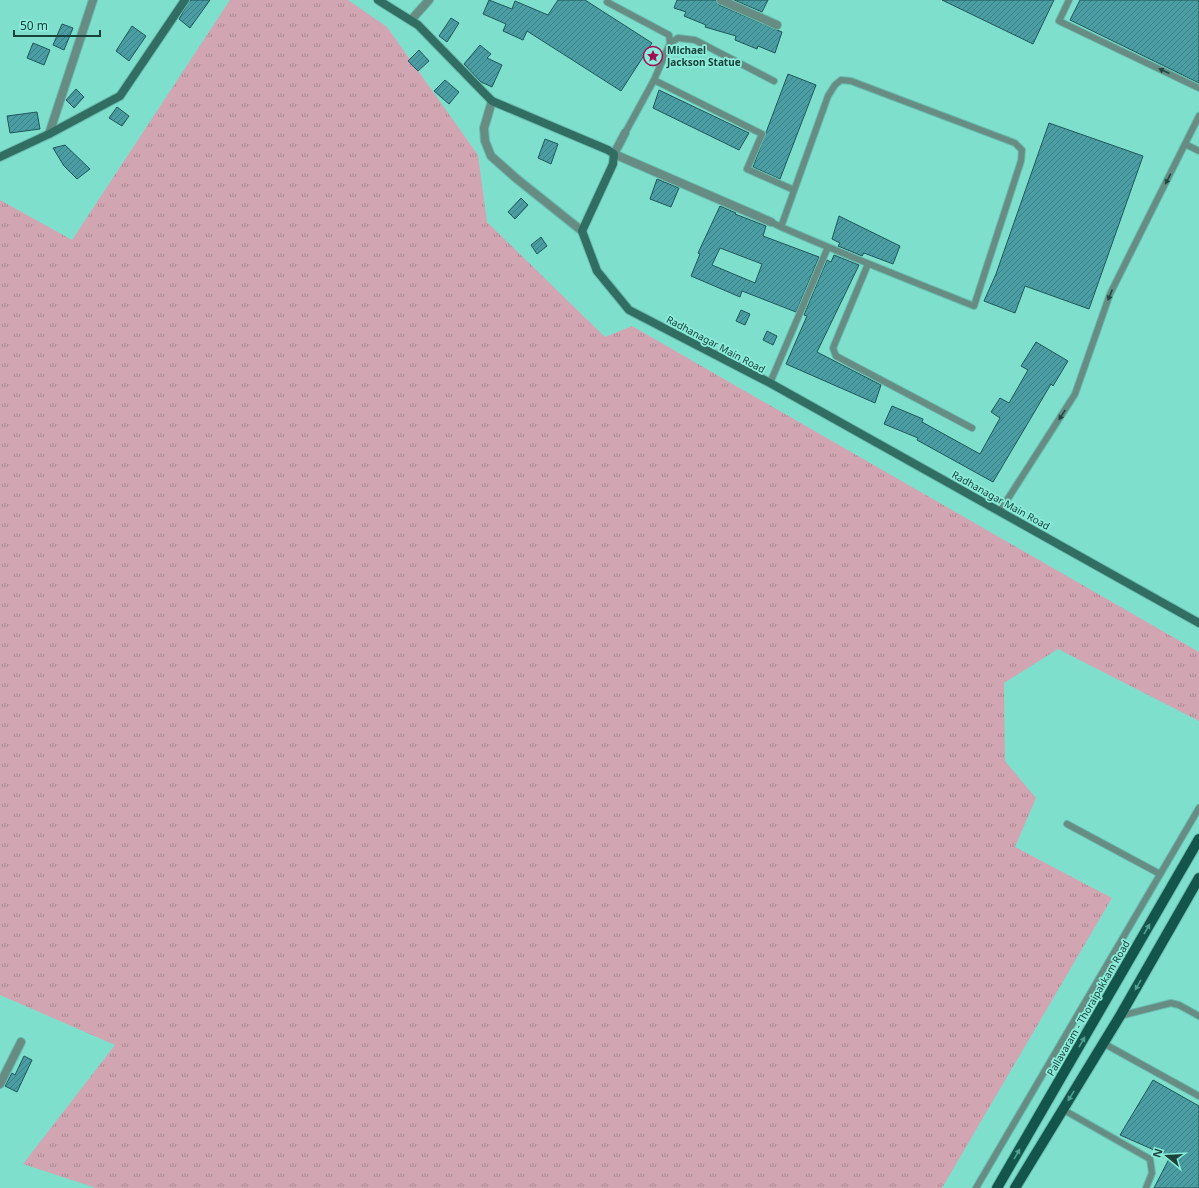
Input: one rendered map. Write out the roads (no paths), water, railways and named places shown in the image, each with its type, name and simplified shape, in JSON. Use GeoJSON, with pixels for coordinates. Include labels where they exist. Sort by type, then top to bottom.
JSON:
{"type":"FeatureCollection","features":[{"type":"Feature","properties":{"kind":"main road","name":"Pallavaram - Thoraipakkam Road"},"geometry":{"type":"LineString","coordinates":[[997,1188],[1199,839]]}},
{"type":"Feature","properties":{"kind":"main road"},"geometry":{"type":"LineString","coordinates":[[1015,1188],[1120,1016],[1199,878]]}},
{"type":"Feature","properties":{"kind":"street"},"geometry":{"type":"LineString","coordinates":[[49,134],[93,0]]}},
{"type":"Feature","properties":{"kind":"street"},"geometry":{"type":"LineString","coordinates":[[0,157],[49,134],[120,96],[185,0]]}},
{"type":"Feature","properties":{"kind":"street"},"geometry":{"type":"LineString","coordinates":[[378,0],[412,19],[492,102],[608,150],[614,154],[771,222]]}},
{"type":"Feature","properties":{"kind":"street"},"geometry":{"type":"LineString","coordinates":[[412,19],[429,0]]}},
{"type":"Feature","properties":{"kind":"street"},"geometry":{"type":"LineString","coordinates":[[721,0],[777,25]]}},
{"type":"Feature","properties":{"kind":"street"},"geometry":{"type":"LineString","coordinates":[[492,102],[484,128],[485,141],[491,156],[517,179],[582,231],[613,164],[614,154],[625,133]]}},
{"type":"Feature","properties":{"kind":"street","name":"Radhanagar Main Road"},"geometry":{"type":"LineString","coordinates":[[582,231],[597,271],[629,310],[770,384],[1199,623]]}},
{"type":"Feature","properties":{"kind":"street"},"geometry":{"type":"LineString","coordinates":[[0,1084],[21,1042]]}},
{"type":"Feature","properties":{"kind":"lane"},"geometry":{"type":"LineString","coordinates":[[608,0],[607,2],[669,35],[670,43],[654,80],[625,133]]}},
{"type":"Feature","properties":{"kind":"lane"},"geometry":{"type":"LineString","coordinates":[[1069,0],[1059,21],[1199,88]]}},
{"type":"Feature","properties":{"kind":"lane"},"geometry":{"type":"LineString","coordinates":[[670,43],[678,38],[695,40],[774,81]]}},
{"type":"Feature","properties":{"kind":"lane"},"geometry":{"type":"LineString","coordinates":[[654,80],[762,134],[747,169],[794,190]]}},
{"type":"Feature","properties":{"kind":"lane"},"geometry":{"type":"LineString","coordinates":[[771,222],[781,227],[868,264],[974,306],[1022,162],[1020,147],[1015,143],[859,84],[841,80],[835,85],[828,96],[781,227]]}},
{"type":"Feature","properties":{"kind":"lane"},"geometry":{"type":"LineString","coordinates":[[1000,511],[1075,394],[1110,294],[1199,116]]}},
{"type":"Feature","properties":{"kind":"lane"},"geometry":{"type":"LineString","coordinates":[[1185,144],[1199,151]]}},
{"type":"Feature","properties":{"kind":"lane"},"geometry":{"type":"LineString","coordinates":[[770,384],[828,247]]}},
{"type":"Feature","properties":{"kind":"lane"},"geometry":{"type":"LineString","coordinates":[[868,264],[833,348],[836,356],[972,428]]}},
{"type":"Feature","properties":{"kind":"lane"},"geometry":{"type":"LineString","coordinates":[[976,1188],[1199,808]]}},
{"type":"Feature","properties":{"kind":"lane"},"geometry":{"type":"LineString","coordinates":[[1067,824],[1160,874]]}},
{"type":"Feature","properties":{"kind":"lane"},"geometry":{"type":"LineString","coordinates":[[1120,1016],[1171,1003],[1179,1005],[1199,1016]]}},
{"type":"Feature","properties":{"kind":"lane"},"geometry":{"type":"LineString","coordinates":[[1103,1043],[1199,1096]]}},
{"type":"Feature","properties":{"kind":"lane"},"geometry":{"type":"LineString","coordinates":[[1062,1109],[1150,1159],[1152,1174],[1146,1188]]}},
{"type":"Feature","properties":{"kind":"place","name":"Michael Jackson Statue"},"geometry":{"type":"Point","coordinates":[653,56]}}]}
